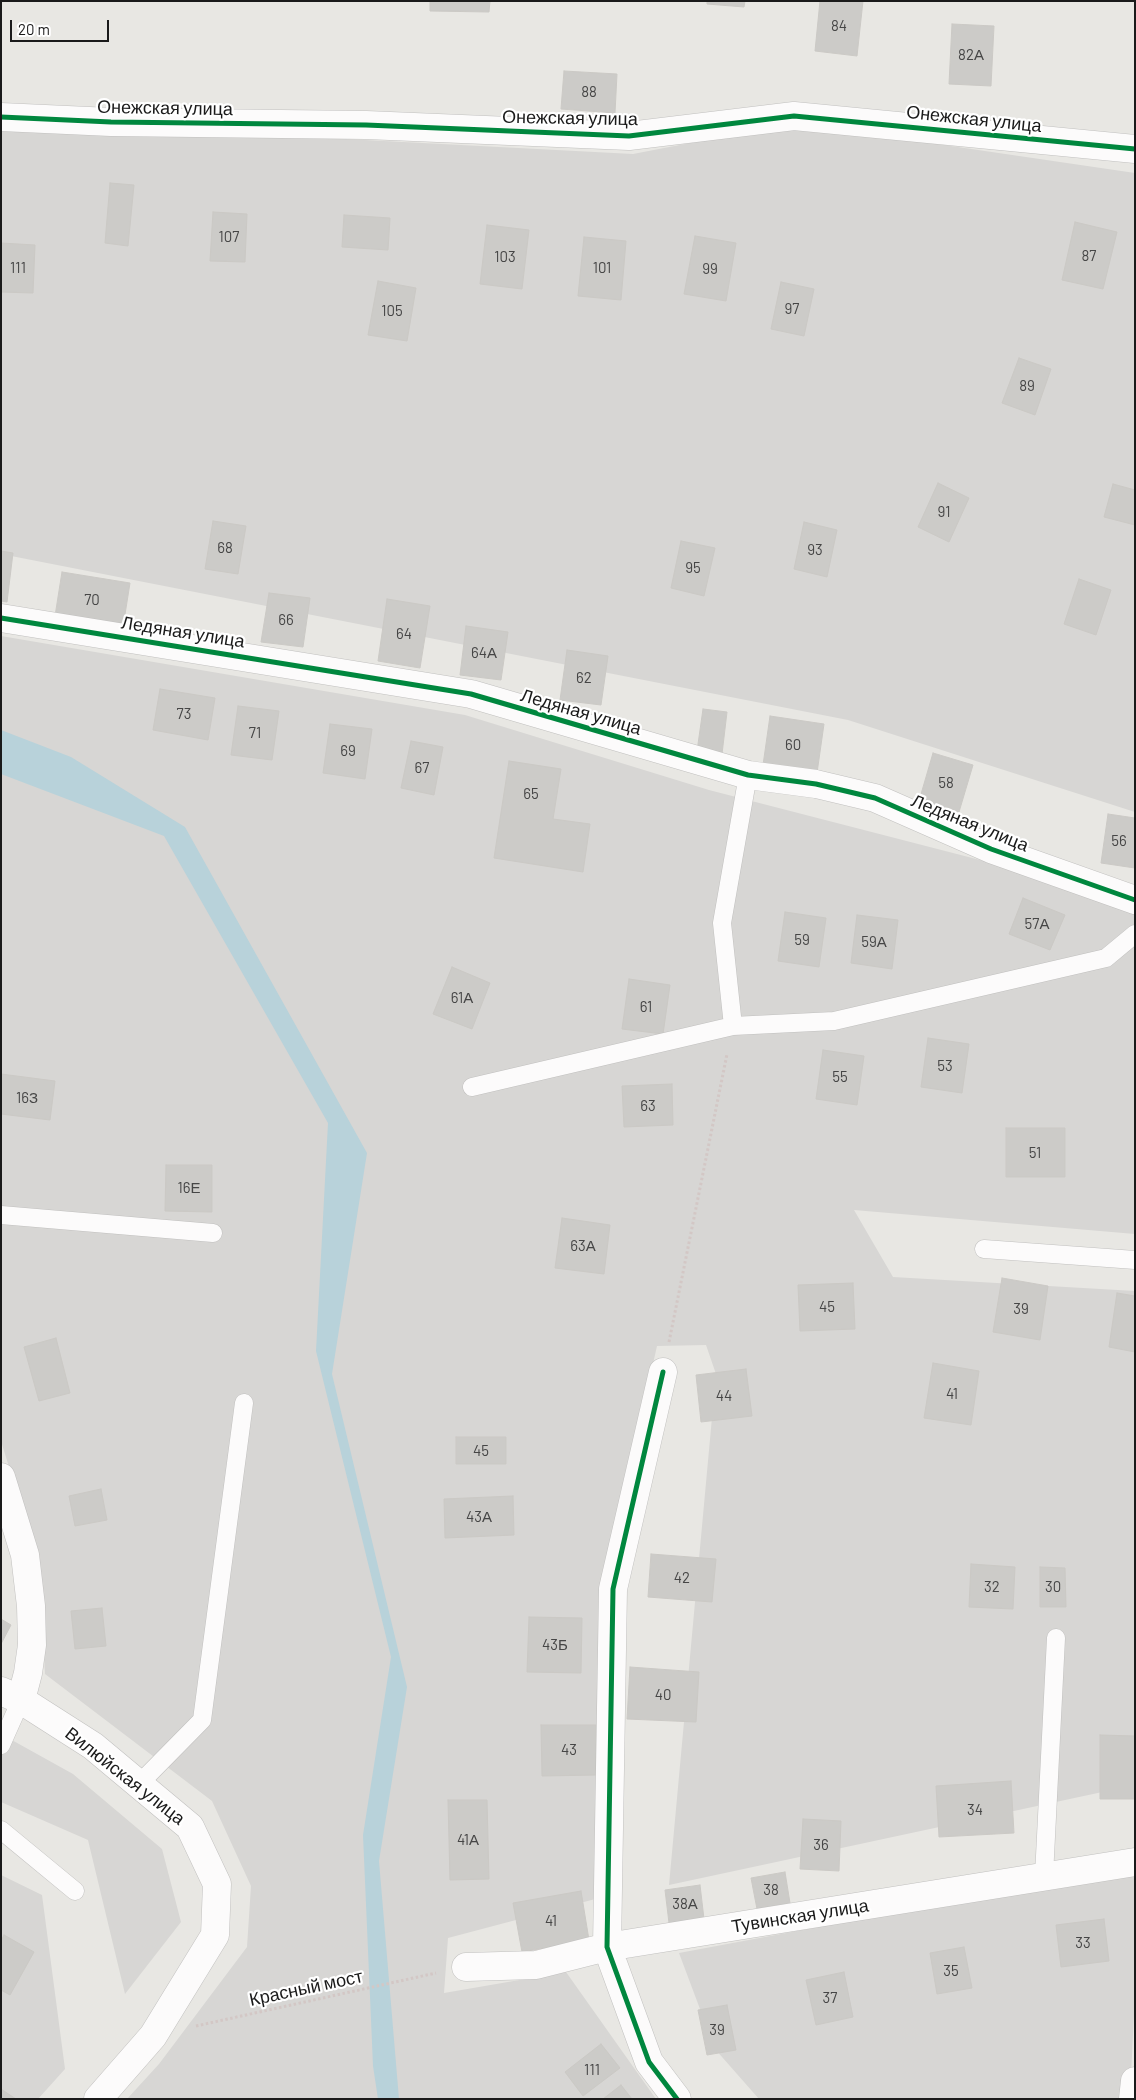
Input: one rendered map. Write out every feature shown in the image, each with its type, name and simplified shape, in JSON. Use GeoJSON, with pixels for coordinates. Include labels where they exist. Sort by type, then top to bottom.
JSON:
{"type":"FeatureCollection","features":[{"type":"Feature","properties":{"kind":"street","name":"Онежская улица"},"geometry":{"type":"LineString","coordinates":[[1,117],[111,122],[366,125],[629,136],[794,116],[1135,149]]}},
{"type":"Feature","properties":{"kind":"street","name":"Ледяная улица"},"geometry":{"type":"LineString","coordinates":[[1,618],[472,694],[748,774],[816,784],[875,798],[991,849],[1135,900]]}},
{"type":"Feature","properties":{"kind":"street"},"geometry":{"type":"LineString","coordinates":[[663,1372],[613,1589],[607,1947],[649,2062],[677,2099]]}},
{"type":"Feature","properties":{"kind":"street"},"geometry":{"type":"LineString","coordinates":[[1,1477],[25,1556],[31,1606],[32,1645],[28,1673],[11,1696]]}},
{"type":"Feature","properties":{"kind":"street","name":"Вилюйская улица"},"geometry":{"type":"LineString","coordinates":[[11,1696],[93,1746],[190,1827],[217,1884],[215,1935],[153,2036],[98,2099]]}},
{"type":"Feature","properties":{"kind":"street","name":"Тувинская улица"},"geometry":{"type":"LineString","coordinates":[[466,1967],[536,1965],[607,1947],[1135,1862]]}},
{"type":"Feature","properties":{"kind":"street"},"geometry":{"type":"LineString","coordinates":[[1133,2099],[1135,2081]]}},
{"type":"Feature","properties":{"kind":"lane"},"geometry":{"type":"LineString","coordinates":[[733,1026],[722,923],[748,774]]}},
{"type":"Feature","properties":{"kind":"lane"},"geometry":{"type":"LineString","coordinates":[[472,1087],[733,1026],[834,1021],[1106,958],[1135,934]]}},
{"type":"Feature","properties":{"kind":"lane"},"geometry":{"type":"LineString","coordinates":[[1,1215],[212,1233]]}},
{"type":"Feature","properties":{"kind":"lane"},"geometry":{"type":"LineString","coordinates":[[984,1249],[1135,1260]]}},
{"type":"Feature","properties":{"kind":"lane"},"geometry":{"type":"LineString","coordinates":[[139,1784],[202,1720],[244,1403]]}},
{"type":"Feature","properties":{"kind":"lane"},"geometry":{"type":"LineString","coordinates":[[1044,1876],[1056,1638]]}},
{"type":"Feature","properties":{"kind":"lane"},"geometry":{"type":"LineString","coordinates":[[1,1745],[11,1696]]}},
{"type":"Feature","properties":{"kind":"lane"},"geometry":{"type":"LineString","coordinates":[[1,1830],[75,1891]]}},
{"type":"Feature","properties":{"kind":"path"},"geometry":{"type":"LineString","coordinates":[[663,1372],[733,1026]]}},
{"type":"Feature","properties":{"kind":"shaded area"},"geometry":{"type":"Polygon","coordinates":[[[1,121],[633,154],[794,123],[1135,173],[1135,812],[848,720],[1,554],[1,121]]]}},
{"type":"Feature","properties":{"kind":"shaded area"},"geometry":{"type":"Polygon","coordinates":[[[1,636],[465,715],[709,790],[1135,900],[1135,1234],[854,1210],[893,1277],[1135,1291],[1135,1785],[669,1885],[716,1374],[706,1345],[657,1346],[600,1599],[599,1898],[448,1938],[444,1993],[566,1972],[656,2099],[127,2099],[159,2064],[247,1947],[251,1886],[212,1801],[45,1674],[39,1564],[1,1441],[1,636]]]}},
{"type":"Feature","properties":{"kind":"shaded area"},"geometry":{"type":"Polygon","coordinates":[[[1,1734],[73,1774],[162,1849],[181,1922],[125,1994],[88,1840],[1,1802],[1,1734]]]}},
{"type":"Feature","properties":{"kind":"shaded area"},"geometry":{"type":"Polygon","coordinates":[[[1135,1868],[1135,1994],[1131,2075],[1123,2099],[759,2099],[715,2049],[679,1953],[1135,1868]]]}},
{"type":"Feature","properties":{"kind":"shaded area"},"geometry":{"type":"Polygon","coordinates":[[[1,1875],[42,1895],[65,2069],[38,2099],[1,2099],[1,1875]]]}},
{"type":"Feature","properties":{"kind":"water"},"geometry":{"type":"Polygon","coordinates":[[[1,730],[71,757],[185,827],[367,1153],[332,1374],[407,1687],[379,1861],[399,2099],[378,2099],[373,2066],[363,1835],[391,1657],[316,1351],[328,1123],[164,836],[1,774],[1,730]]]}},
{"type":"Feature","properties":{"kind":"building"},"geometry":{"type":"Polygon","coordinates":[[[430,1],[490,1],[489,12],[430,11],[430,1]]]}},
{"type":"Feature","properties":{"kind":"building"},"geometry":{"type":"Polygon","coordinates":[[[707,1],[745,1],[744,7],[707,4],[707,1]]]}},
{"type":"Feature","properties":{"kind":"building"},"geometry":{"type":"Polygon","coordinates":[[[820,1],[863,1],[857,56],[815,51],[820,1]]]}},
{"type":"Feature","properties":{"kind":"building"},"geometry":{"type":"Polygon","coordinates":[[[952,24],[994,26],[991,86],[949,84],[952,24]]]}},
{"type":"Feature","properties":{"kind":"building"},"geometry":{"type":"Polygon","coordinates":[[[564,71],[617,74],[615,113],[561,109],[564,71]]]}},
{"type":"Feature","properties":{"kind":"building"},"geometry":{"type":"Polygon","coordinates":[[[110,183],[134,185],[128,246],[105,243],[110,183]]]}},
{"type":"Feature","properties":{"kind":"building"},"geometry":{"type":"Polygon","coordinates":[[[213,212],[247,214],[245,262],[210,261],[213,212]]]}},
{"type":"Feature","properties":{"kind":"building"},"geometry":{"type":"Polygon","coordinates":[[[344,215],[390,218],[388,250],[342,247],[344,215]]]}},
{"type":"Feature","properties":{"kind":"building"},"geometry":{"type":"Polygon","coordinates":[[[1075,222],[1117,232],[1103,289],[1062,280],[1075,222]]]}},
{"type":"Feature","properties":{"kind":"building"},"geometry":{"type":"Polygon","coordinates":[[[487,225],[529,230],[522,289],[480,284],[487,225]]]}},
{"type":"Feature","properties":{"kind":"building"},"geometry":{"type":"Polygon","coordinates":[[[695,236],[736,243],[726,301],[684,294],[695,236]]]}},
{"type":"Feature","properties":{"kind":"building"},"geometry":{"type":"Polygon","coordinates":[[[584,237],[626,241],[621,300],[578,296],[584,237]]]}},
{"type":"Feature","properties":{"kind":"building"},"geometry":{"type":"Polygon","coordinates":[[[1,243],[35,245],[33,293],[1,292],[1,243]]]}},
{"type":"Feature","properties":{"kind":"building"},"geometry":{"type":"Polygon","coordinates":[[[378,281],[416,288],[407,341],[368,335],[378,281]]]}},
{"type":"Feature","properties":{"kind":"building"},"geometry":{"type":"Polygon","coordinates":[[[781,282],[814,289],[804,336],[771,329],[781,282]]]}},
{"type":"Feature","properties":{"kind":"building"},"geometry":{"type":"Polygon","coordinates":[[[1019,358],[1051,369],[1035,415],[1002,403],[1019,358]]]}},
{"type":"Feature","properties":{"kind":"building"},"geometry":{"type":"Polygon","coordinates":[[[938,483],[969,498],[949,542],[918,527],[938,483]]]}},
{"type":"Feature","properties":{"kind":"building"},"geometry":{"type":"Polygon","coordinates":[[[1113,484],[1135,490],[1135,525],[1104,517],[1113,484]]]}},
{"type":"Feature","properties":{"kind":"building"},"geometry":{"type":"Polygon","coordinates":[[[213,521],[246,526],[238,574],[205,569],[213,521]]]}},
{"type":"Feature","properties":{"kind":"building"},"geometry":{"type":"Polygon","coordinates":[[[804,522],[837,530],[827,577],[794,569],[804,522]]]}},
{"type":"Feature","properties":{"kind":"building"},"geometry":{"type":"Polygon","coordinates":[[[681,541],[715,548],[704,596],[671,588],[681,541]]]}},
{"type":"Feature","properties":{"kind":"building"},"geometry":{"type":"Polygon","coordinates":[[[1,551],[13,553],[7,602],[1,601],[1,551]]]}},
{"type":"Feature","properties":{"kind":"building"},"geometry":{"type":"Polygon","coordinates":[[[62,572],[130,583],[123,627],[55,616],[62,572]]]}},
{"type":"Feature","properties":{"kind":"building"},"geometry":{"type":"Polygon","coordinates":[[[1079,579],[1111,590],[1096,635],[1064,624],[1079,579]]]}},
{"type":"Feature","properties":{"kind":"building"},"geometry":{"type":"Polygon","coordinates":[[[269,593],[310,598],[303,647],[261,642],[269,593]]]}},
{"type":"Feature","properties":{"kind":"building"},"geometry":{"type":"Polygon","coordinates":[[[387,599],[430,606],[420,668],[378,661],[387,599]]]}},
{"type":"Feature","properties":{"kind":"building"},"geometry":{"type":"Polygon","coordinates":[[[466,626],[508,632],[501,680],[460,675],[466,626]]]}},
{"type":"Feature","properties":{"kind":"building"},"geometry":{"type":"Polygon","coordinates":[[[567,650],[608,656],[601,705],[560,700],[567,650]]]}},
{"type":"Feature","properties":{"kind":"building"},"geometry":{"type":"Polygon","coordinates":[[[160,689],[215,698],[208,740],[153,730],[160,689]]]}},
{"type":"Feature","properties":{"kind":"building"},"geometry":{"type":"Polygon","coordinates":[[[238,706],[279,711],[272,760],[231,755],[238,706]]]}},
{"type":"Feature","properties":{"kind":"building"},"geometry":{"type":"Polygon","coordinates":[[[703,709],[727,712],[722,754],[697,751],[703,709]]]}},
{"type":"Feature","properties":{"kind":"building"},"geometry":{"type":"Polygon","coordinates":[[[770,716],[824,724],[817,773],[763,765],[770,716]]]}},
{"type":"Feature","properties":{"kind":"building"},"geometry":{"type":"Polygon","coordinates":[[[330,724],[372,729],[365,779],[323,773],[330,724]]]}},
{"type":"Feature","properties":{"kind":"building"},"geometry":{"type":"Polygon","coordinates":[[[411,741],[443,747],[434,795],[401,788],[411,741]]]}},
{"type":"Feature","properties":{"kind":"building"},"geometry":{"type":"Polygon","coordinates":[[[933,753],[973,765],[959,812],[919,801],[933,753]]]}},
{"type":"Feature","properties":{"kind":"building"},"geometry":{"type":"Polygon","coordinates":[[[509,761],[561,769],[553,819],[590,824],[583,872],[494,858],[509,761]]]}},
{"type":"Feature","properties":{"kind":"building"},"geometry":{"type":"Polygon","coordinates":[[[1108,814],[1135,818],[1135,868],[1101,863],[1108,814]]]}},
{"type":"Feature","properties":{"kind":"building"},"geometry":{"type":"Polygon","coordinates":[[[1023,898],[1065,915],[1050,950],[1009,934],[1023,898]]]}},
{"type":"Feature","properties":{"kind":"building"},"geometry":{"type":"Polygon","coordinates":[[[785,912],[826,918],[819,967],[778,961],[785,912]]]}},
{"type":"Feature","properties":{"kind":"building"},"geometry":{"type":"Polygon","coordinates":[[[857,915],[898,920],[892,969],[851,963],[857,915]]]}},
{"type":"Feature","properties":{"kind":"building"},"geometry":{"type":"Polygon","coordinates":[[[452,967],[490,983],[472,1029],[433,1014],[452,967]]]}},
{"type":"Feature","properties":{"kind":"building"},"geometry":{"type":"Polygon","coordinates":[[[629,979],[670,985],[663,1034],[622,1029],[629,979]]]}},
{"type":"Feature","properties":{"kind":"building"},"geometry":{"type":"Polygon","coordinates":[[[928,1038],[969,1044],[962,1093],[921,1087],[928,1038]]]}},
{"type":"Feature","properties":{"kind":"building"},"geometry":{"type":"Polygon","coordinates":[[[823,1050],[864,1056],[857,1105],[816,1099],[823,1050]]]}},
{"type":"Feature","properties":{"kind":"building"},"geometry":{"type":"Polygon","coordinates":[[[1,1074],[55,1081],[50,1120],[1,1114],[1,1074]]]}},
{"type":"Feature","properties":{"kind":"building"},"geometry":{"type":"Polygon","coordinates":[[[672,1084],[673,1125],[624,1127],[622,1086],[672,1084]]]}},
{"type":"Feature","properties":{"kind":"building"},"geometry":{"type":"Polygon","coordinates":[[[1006,1128],[1065,1128],[1065,1177],[1006,1177],[1006,1128]]]}},
{"type":"Feature","properties":{"kind":"building"},"geometry":{"type":"Polygon","coordinates":[[[166,1165],[212,1165],[212,1212],[165,1211],[166,1165]]]}},
{"type":"Feature","properties":{"kind":"building"},"geometry":{"type":"Polygon","coordinates":[[[562,1218],[610,1225],[604,1274],[555,1268],[562,1218]]]}},
{"type":"Feature","properties":{"kind":"building"},"geometry":{"type":"Polygon","coordinates":[[[1002,1278],[1048,1286],[1040,1340],[993,1332],[1002,1278]]]}},
{"type":"Feature","properties":{"kind":"building"},"geometry":{"type":"Polygon","coordinates":[[[853,1283],[855,1329],[800,1331],[798,1285],[853,1283]]]}},
{"type":"Feature","properties":{"kind":"building"},"geometry":{"type":"Polygon","coordinates":[[[1117,1293],[1135,1296],[1135,1352],[1109,1347],[1117,1293]]]}},
{"type":"Feature","properties":{"kind":"building"},"geometry":{"type":"Polygon","coordinates":[[[56,1338],[70,1393],[39,1401],[24,1347],[56,1338]]]}},
{"type":"Feature","properties":{"kind":"building"},"geometry":{"type":"Polygon","coordinates":[[[933,1363],[979,1371],[971,1425],[924,1418],[933,1363]]]}},
{"type":"Feature","properties":{"kind":"building"},"geometry":{"type":"Polygon","coordinates":[[[746,1369],[752,1416],[701,1422],[696,1375],[746,1369]]]}},
{"type":"Feature","properties":{"kind":"building"},"geometry":{"type":"Polygon","coordinates":[[[456,1437],[506,1437],[506,1464],[456,1464],[456,1437]]]}},
{"type":"Feature","properties":{"kind":"building"},"geometry":{"type":"Polygon","coordinates":[[[101,1489],[107,1520],[75,1526],[69,1496],[101,1489]]]}},
{"type":"Feature","properties":{"kind":"building"},"geometry":{"type":"Polygon","coordinates":[[[513,1496],[514,1535],[445,1538],[444,1499],[513,1496]]]}},
{"type":"Feature","properties":{"kind":"building"},"geometry":{"type":"Polygon","coordinates":[[[651,1554],[716,1559],[712,1602],[648,1597],[651,1554]]]}},
{"type":"Feature","properties":{"kind":"building"},"geometry":{"type":"Polygon","coordinates":[[[971,1564],[1015,1567],[1013,1609],[969,1607],[971,1564]]]}},
{"type":"Feature","properties":{"kind":"building"},"geometry":{"type":"Polygon","coordinates":[[[1040,1567],[1065,1568],[1066,1607],[1040,1607],[1040,1567]]]}},
{"type":"Feature","properties":{"kind":"building"},"geometry":{"type":"Polygon","coordinates":[[[102,1608],[106,1646],[75,1649],[71,1611],[102,1608]]]}},
{"type":"Feature","properties":{"kind":"building"},"geometry":{"type":"Polygon","coordinates":[[[529,1617],[582,1618],[581,1673],[527,1672],[529,1617]]]}},
{"type":"Feature","properties":{"kind":"building"},"geometry":{"type":"Polygon","coordinates":[[[1,1619],[11,1625],[1,1644],[1,1619]]]}},
{"type":"Feature","properties":{"kind":"building"},"geometry":{"type":"Polygon","coordinates":[[[630,1667],[699,1672],[696,1722],[627,1719],[630,1667]]]}},
{"type":"Feature","properties":{"kind":"building"},"geometry":{"type":"Polygon","coordinates":[[[541,1725],[596,1725],[596,1775],[542,1776],[541,1725]]]}},
{"type":"Feature","properties":{"kind":"building"},"geometry":{"type":"Polygon","coordinates":[[[1100,1735],[1135,1736],[1135,1799],[1100,1799],[1100,1735]]]}},
{"type":"Feature","properties":{"kind":"building"},"geometry":{"type":"Polygon","coordinates":[[[1011,1781],[1014,1833],[939,1837],[936,1786],[1011,1781]]]}},
{"type":"Feature","properties":{"kind":"building"},"geometry":{"type":"Polygon","coordinates":[[[448,1800],[487,1800],[489,1879],[450,1880],[448,1800]]]}},
{"type":"Feature","properties":{"kind":"building"},"geometry":{"type":"Polygon","coordinates":[[[803,1819],[841,1821],[839,1871],[800,1869],[803,1819]]]}},
{"type":"Feature","properties":{"kind":"building"},"geometry":{"type":"Polygon","coordinates":[[[785,1872],[790,1903],[757,1909],[751,1878],[785,1872]]]}},
{"type":"Feature","properties":{"kind":"building"},"geometry":{"type":"Polygon","coordinates":[[[700,1885],[704,1919],[669,1923],[665,1890],[700,1885]]]}},
{"type":"Feature","properties":{"kind":"building"},"geometry":{"type":"Polygon","coordinates":[[[581,1891],[589,1940],[522,1952],[513,1903],[581,1891]]]}},
{"type":"Feature","properties":{"kind":"building"},"geometry":{"type":"Polygon","coordinates":[[[1104,1919],[1109,1961],[1061,1967],[1056,1925],[1104,1919]]]}},
{"type":"Feature","properties":{"kind":"building"},"geometry":{"type":"Polygon","coordinates":[[[4,1935],[34,1952],[10,1995],[1,1990],[1,1941],[4,1935]]]}},
{"type":"Feature","properties":{"kind":"building"},"geometry":{"type":"Polygon","coordinates":[[[964,1947],[972,1988],[937,1994],[930,1953],[964,1947]]]}},
{"type":"Feature","properties":{"kind":"building"},"geometry":{"type":"Polygon","coordinates":[[[844,1972],[853,2017],[816,2025],[806,1980],[844,1972]]]}},
{"type":"Feature","properties":{"kind":"building"},"geometry":{"type":"Polygon","coordinates":[[[727,2005],[736,2050],[707,2055],[698,2010],[727,2005]]]}},
{"type":"Feature","properties":{"kind":"building"},"geometry":{"type":"Polygon","coordinates":[[[601,2044],[620,2068],[583,2096],[565,2072],[601,2044]]]}},
{"type":"Feature","properties":{"kind":"building"},"geometry":{"type":"Polygon","coordinates":[[[621,2085],[632,2099],[603,2099],[621,2085]]]}},
{"type":"Feature","properties":{"kind":"building"},"geometry":{"type":"Polygon","coordinates":[[[1,2089],[16,2099],[1,2099],[1,2089]]]}},
{"type":"Feature","properties":{"kind":"cycle path"},"geometry":{"type":"LineString","coordinates":[[1,117],[111,122],[366,125],[629,136],[794,116],[1135,149]]}},
{"type":"Feature","properties":{"kind":"cycle path"},"geometry":{"type":"LineString","coordinates":[[1,618],[471,694],[748,775],[816,784],[875,798],[991,849],[1135,900]]}},
{"type":"Feature","properties":{"kind":"cycle path"},"geometry":{"type":"LineString","coordinates":[[663,1372],[613,1589],[607,1947],[649,2062],[677,2099]]}}]}
